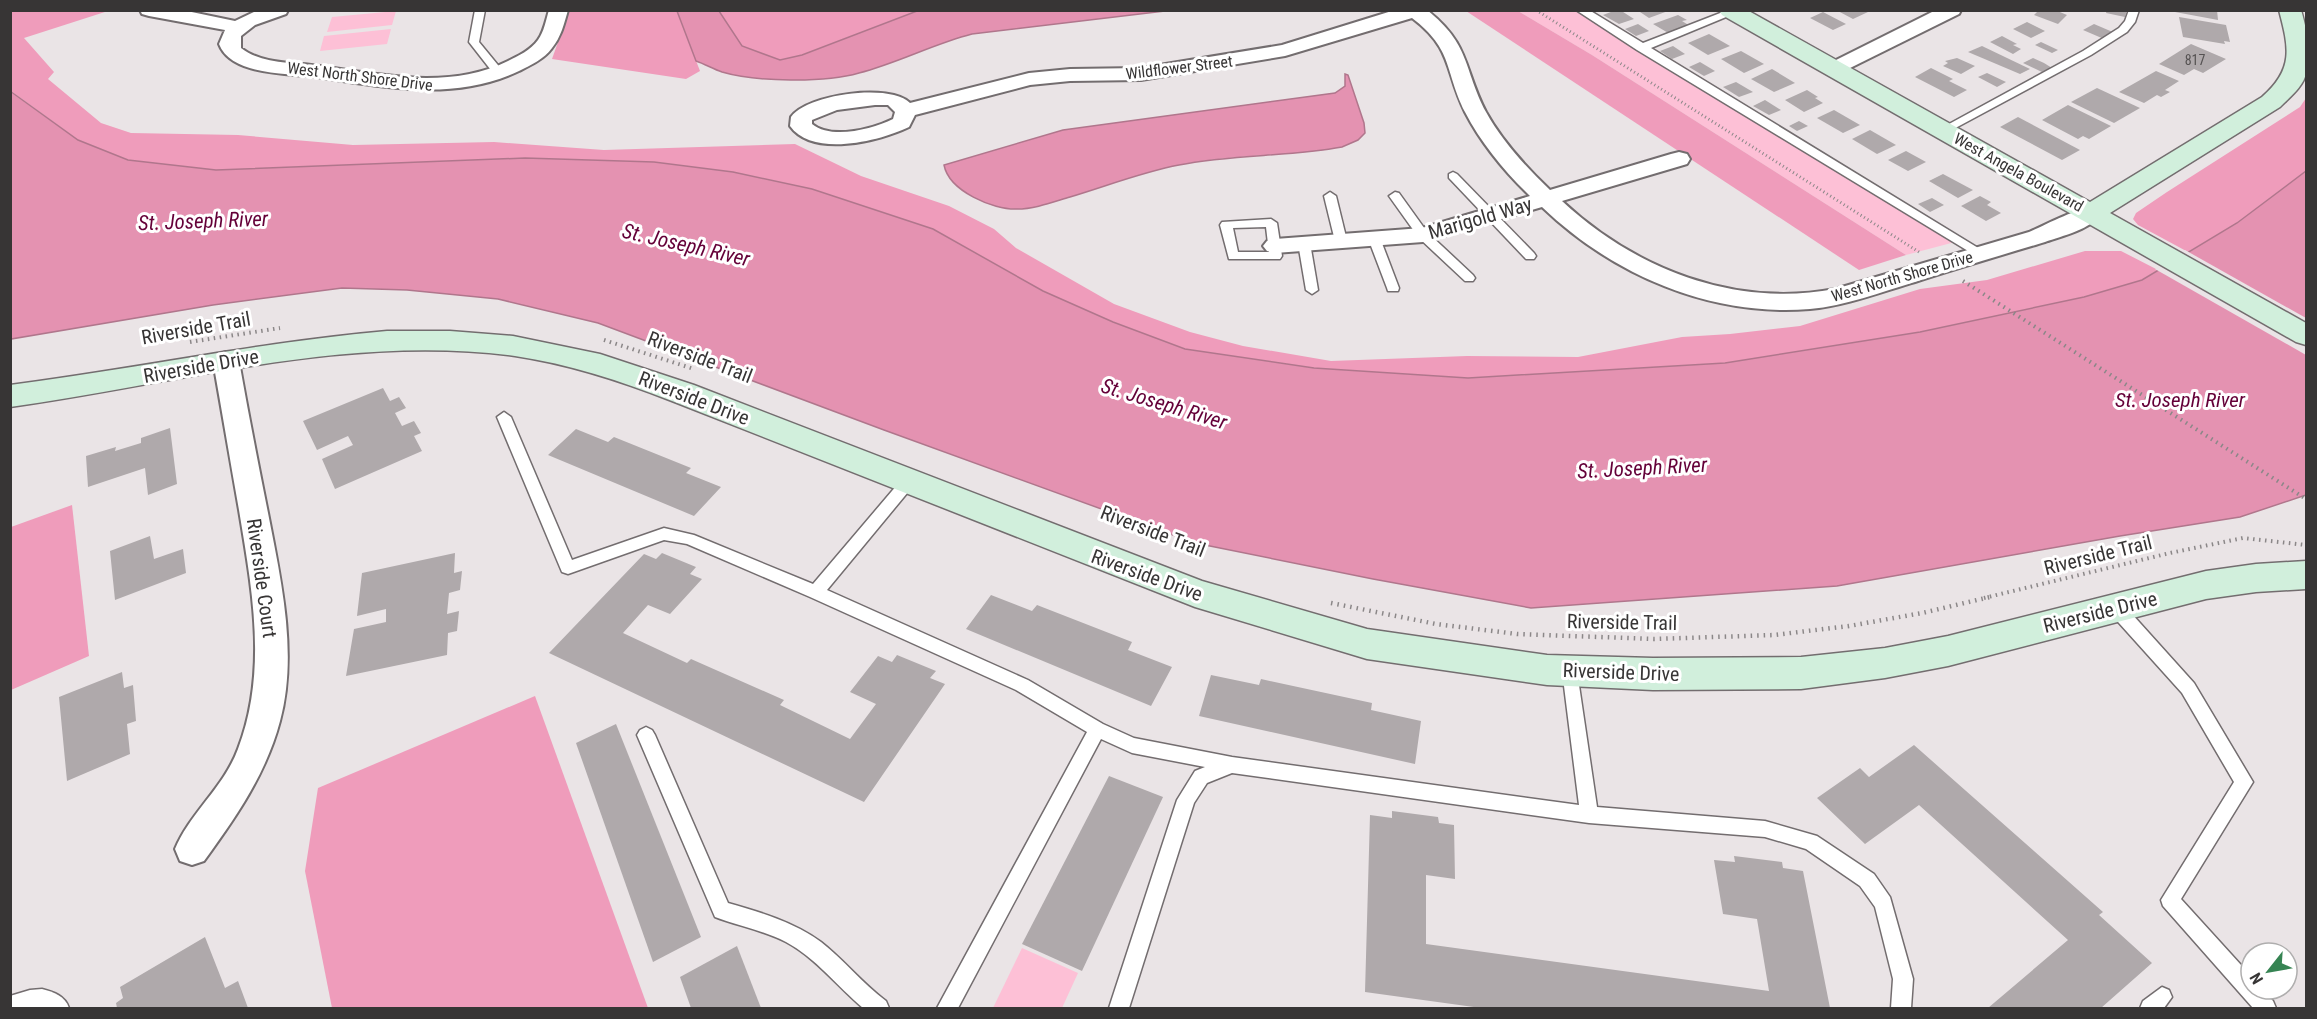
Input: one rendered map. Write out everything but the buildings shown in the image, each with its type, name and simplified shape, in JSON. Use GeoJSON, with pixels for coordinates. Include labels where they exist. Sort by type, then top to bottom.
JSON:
{"type":"FeatureCollection","features":[{"type":"Feature","properties":{"kind":"street"},"geometry":{"type":"LineString","coordinates":[[149,10],[238,27],[279,10]]}},
{"type":"Feature","properties":{"kind":"street","name":"West North Shore Drive"},"geometry":{"type":"LineString","coordinates":[[238,27],[231,37],[229,46],[233,54],[244,61],[418,85],[451,85],[518,64],[545,43],[559,10]]}},
{"type":"Feature","properties":{"kind":"street","name":"West North Shore Drive"},"geometry":{"type":"LineString","coordinates":[[1414,10],[1441,32],[1452,48],[1465,87],[1489,134],[1547,199],[1602,246],[1636,266],[1677,284],[1747,300],[1809,301],[1845,295],[1982,254],[2064,227],[2091,213],[2271,102],[2291,85],[2299,62],[2290,10]]}},
{"type":"Feature","properties":{"kind":"street","name":"Wildflower Street"},"geometry":{"type":"LineString","coordinates":[[906,111],[1029,80],[1070,75],[1141,74],[1286,50],[1414,10]]}},
{"type":"Feature","properties":{"kind":"street"},"geometry":{"type":"LineString","coordinates":[[1835,68],[1952,10]]}},
{"type":"Feature","properties":{"kind":"street","name":"West Angela Boulevard"},"geometry":{"type":"LineString","coordinates":[[1734,11],[2307,336]]}},
{"type":"Feature","properties":{"kind":"street","name":"Marigold Way"},"geometry":{"type":"LineString","coordinates":[[1275,246],[1423,235],[1679,159]]}},
{"type":"Feature","properties":{"kind":"street","name":"Riverside Drive"},"geometry":{"type":"LineString","coordinates":[[10,396],[102,384],[322,346],[411,341],[474,342],[556,353],[626,372],[683,393],[1185,590],[1367,644],[1489,662],[1570,670],[1653,674],[1812,672],[1885,663],[1948,651],[2206,585],[2256,578],[2307,575]]}},
{"type":"Feature","properties":{"kind":"street","name":"Riverside Court"},"geometry":{"type":"LineString","coordinates":[[192,849],[225,804],[255,750],[268,711],[272,656],[270,605],[226,361]]}},
{"type":"Feature","properties":{"kind":"lane"},"geometry":{"type":"LineString","coordinates":[[480,10],[474,42],[498,72]]}},
{"type":"Feature","properties":{"kind":"lane"},"geometry":{"type":"LineString","coordinates":[[1581,10],[1982,254]]}},
{"type":"Feature","properties":{"kind":"lane"},"geometry":{"type":"LineString","coordinates":[[1944,130],[2087,53],[2123,30],[2130,22],[2134,10]]}},
{"type":"Feature","properties":{"kind":"lane"},"geometry":{"type":"LineString","coordinates":[[1641,48],[1734,11]]}},
{"type":"Feature","properties":{"kind":"lane"},"geometry":{"type":"LineString","coordinates":[[1453,176],[1530,255]]}},
{"type":"Feature","properties":{"kind":"lane"},"geometry":{"type":"LineString","coordinates":[[1330,196],[1341,241]]}},
{"type":"Feature","properties":{"kind":"lane"},"geometry":{"type":"LineString","coordinates":[[1395,196],[1423,235],[1469,278]]}},
{"type":"Feature","properties":{"kind":"lane"},"geometry":{"type":"LineString","coordinates":[[1374,238],[1393,288]]}},
{"type":"Feature","properties":{"kind":"lane"},"geometry":{"type":"LineString","coordinates":[[1304,243],[1312,290]]}},
{"type":"Feature","properties":{"kind":"lane"},"geometry":{"type":"LineString","coordinates":[[504,417],[568,568],[664,534],[689,539],[816,592],[1022,685],[1097,729],[1132,745],[1232,765],[1589,815],[1766,829],[1811,842],[1867,880],[1883,903],[1903,979],[1900,1008]]}},
{"type":"Feature","properties":{"kind":"lane"},"geometry":{"type":"LineString","coordinates":[[816,592],[908,482]]}},
{"type":"Feature","properties":{"kind":"lane"},"geometry":{"type":"LineString","coordinates":[[2116,608],[2188,688],[2244,782],[2170,900],[2266,1008]]}},
{"type":"Feature","properties":{"kind":"lane"},"geometry":{"type":"LineString","coordinates":[[1570,670],[1589,815]]}},
{"type":"Feature","properties":{"kind":"lane"},"geometry":{"type":"LineString","coordinates":[[947,1008],[1097,729]]}},
{"type":"Feature","properties":{"kind":"lane"},"geometry":{"type":"LineString","coordinates":[[646,735],[722,910],[770,924],[813,947],[862,996],[879,1008]]}},
{"type":"Feature","properties":{"kind":"lane"},"geometry":{"type":"LineString","coordinates":[[1119,1008],[1186,800],[1201,777],[1232,765]]}},
{"type":"Feature","properties":{"kind":"lane"},"geometry":{"type":"LineString","coordinates":[[10,1006],[42,998],[54,1002],[59,1008]]}},
{"type":"Feature","properties":{"kind":"path"},"geometry":{"type":"LineString","coordinates":[[1536,10],[1924,255]]}},
{"type":"Feature","properties":{"kind":"path"},"geometry":{"type":"LineString","coordinates":[[1954,275],[2307,499]]}},
{"type":"Feature","properties":{"kind":"path","name":"Riverside Trail"},"geometry":{"type":"LineString","coordinates":[[181,344],[285,328]]}},
{"type":"Feature","properties":{"kind":"path","name":"Riverside Trail"},"geometry":{"type":"LineString","coordinates":[[598,339],[670,360],[701,372]]}},
{"type":"Feature","properties":{"kind":"path","name":"Riverside Trail"},"geometry":{"type":"LineString","coordinates":[[1329,603],[1437,624],[1517,634],[1654,639],[1774,635],[1849,626],[1922,613],[2170,553],[2243,538],[2307,545]]}},
{"type":"Feature","properties":{"kind":"shaded area"},"geometry":{"type":"Polygon","coordinates":[[[10,11],[108,11],[24,38],[54,72],[48,79],[101,123],[131,133],[238,135],[353,145],[494,142],[604,150],[795,144],[861,176],[949,206],[994,229],[1016,248],[1114,304],[1190,332],[1243,346],[1331,361],[1467,356],[1578,357],[1682,337],[1800,326],[1920,289],[1987,280],[2085,251],[2121,251],[2158,270],[2142,280],[2084,297],[1920,332],[1725,363],[1468,378],[1314,368],[1185,349],[1113,322],[1043,291],[933,229],[812,189],[733,172],[654,162],[525,158],[216,170],[127,160],[78,140],[11,91],[10,11]]]}},
{"type":"Feature","properties":{"kind":"shaded area"},"geometry":{"type":"Polygon","coordinates":[[[396,11],[392,25],[327,32],[332,17],[396,11]]]}},
{"type":"Feature","properties":{"kind":"shaded area"},"geometry":{"type":"Polygon","coordinates":[[[569,11],[677,11],[700,71],[686,79],[552,59],[569,11]]]}},
{"type":"Feature","properties":{"kind":"shaded area"},"geometry":{"type":"Polygon","coordinates":[[[719,11],[917,11],[802,55],[780,60],[742,46],[719,11]]]}},
{"type":"Feature","properties":{"kind":"shaded area"},"geometry":{"type":"Polygon","coordinates":[[[1466,11],[1518,11],[1592,55],[1906,255],[1859,270],[1466,11]]]}},
{"type":"Feature","properties":{"kind":"shaded area"},"geometry":{"type":"Polygon","coordinates":[[[1518,11],[1577,11],[1643,54],[1955,242],[1906,255],[1592,55],[1518,11]]]}},
{"type":"Feature","properties":{"kind":"shaded area"},"geometry":{"type":"Polygon","coordinates":[[[391,29],[387,44],[320,51],[324,36],[391,29]]]}},
{"type":"Feature","properties":{"kind":"shaded area"},"geometry":{"type":"Polygon","coordinates":[[[2306,98],[2306,171],[2237,223],[2188,252],[2138,225],[2133,219],[2136,213],[2167,192],[2300,107],[2306,98]]]}},
{"type":"Feature","properties":{"kind":"shaded area"},"geometry":{"type":"Polygon","coordinates":[[[72,505],[89,656],[11,690],[11,527],[72,505]]]}},
{"type":"Feature","properties":{"kind":"shaded area"},"geometry":{"type":"Polygon","coordinates":[[[535,696],[648,1008],[332,1008],[305,871],[318,788],[535,696]]]}},
{"type":"Feature","properties":{"kind":"shaded area"},"geometry":{"type":"Polygon","coordinates":[[[1022,948],[1078,973],[1062,1008],[993,1008],[1022,948]]]}},
{"type":"Feature","properties":{"kind":"water"},"geometry":{"type":"Polygon","coordinates":[[[677,11],[719,11],[742,46],[780,60],[802,55],[917,11],[1165,11],[972,34],[859,73],[810,80],[790,80],[736,75],[696,61],[677,11]]]}},
{"type":"Feature","properties":{"kind":"water"},"geometry":{"type":"Polygon","coordinates":[[[1345,74],[1348,75],[1364,123],[1365,133],[1358,140],[1342,147],[1199,161],[1138,175],[1044,205],[1017,209],[996,206],[963,191],[954,183],[944,165],[1063,130],[1335,93],[1345,86],[1345,74]]]}},
{"type":"Feature","properties":{"kind":"water","name":"St. Joseph River"},"geometry":{"type":"Polygon","coordinates":[[[10,91],[78,140],[128,160],[216,170],[525,158],[654,162],[733,172],[812,189],[933,229],[1043,291],[1113,322],[1185,349],[1314,368],[1468,378],[1725,363],[1920,332],[2084,297],[2142,280],[2237,223],[2306,171],[2306,495],[2240,517],[1837,586],[1531,608],[1195,543],[598,323],[498,299],[407,290],[342,288],[213,305],[11,339],[10,91]]]}},
{"type":"Feature","properties":{"kind":"pier"},"geometry":{"type":"Polygon","coordinates":[[[2185,250],[2306,318],[2306,355],[2155,269],[2185,250]]]}}]}
